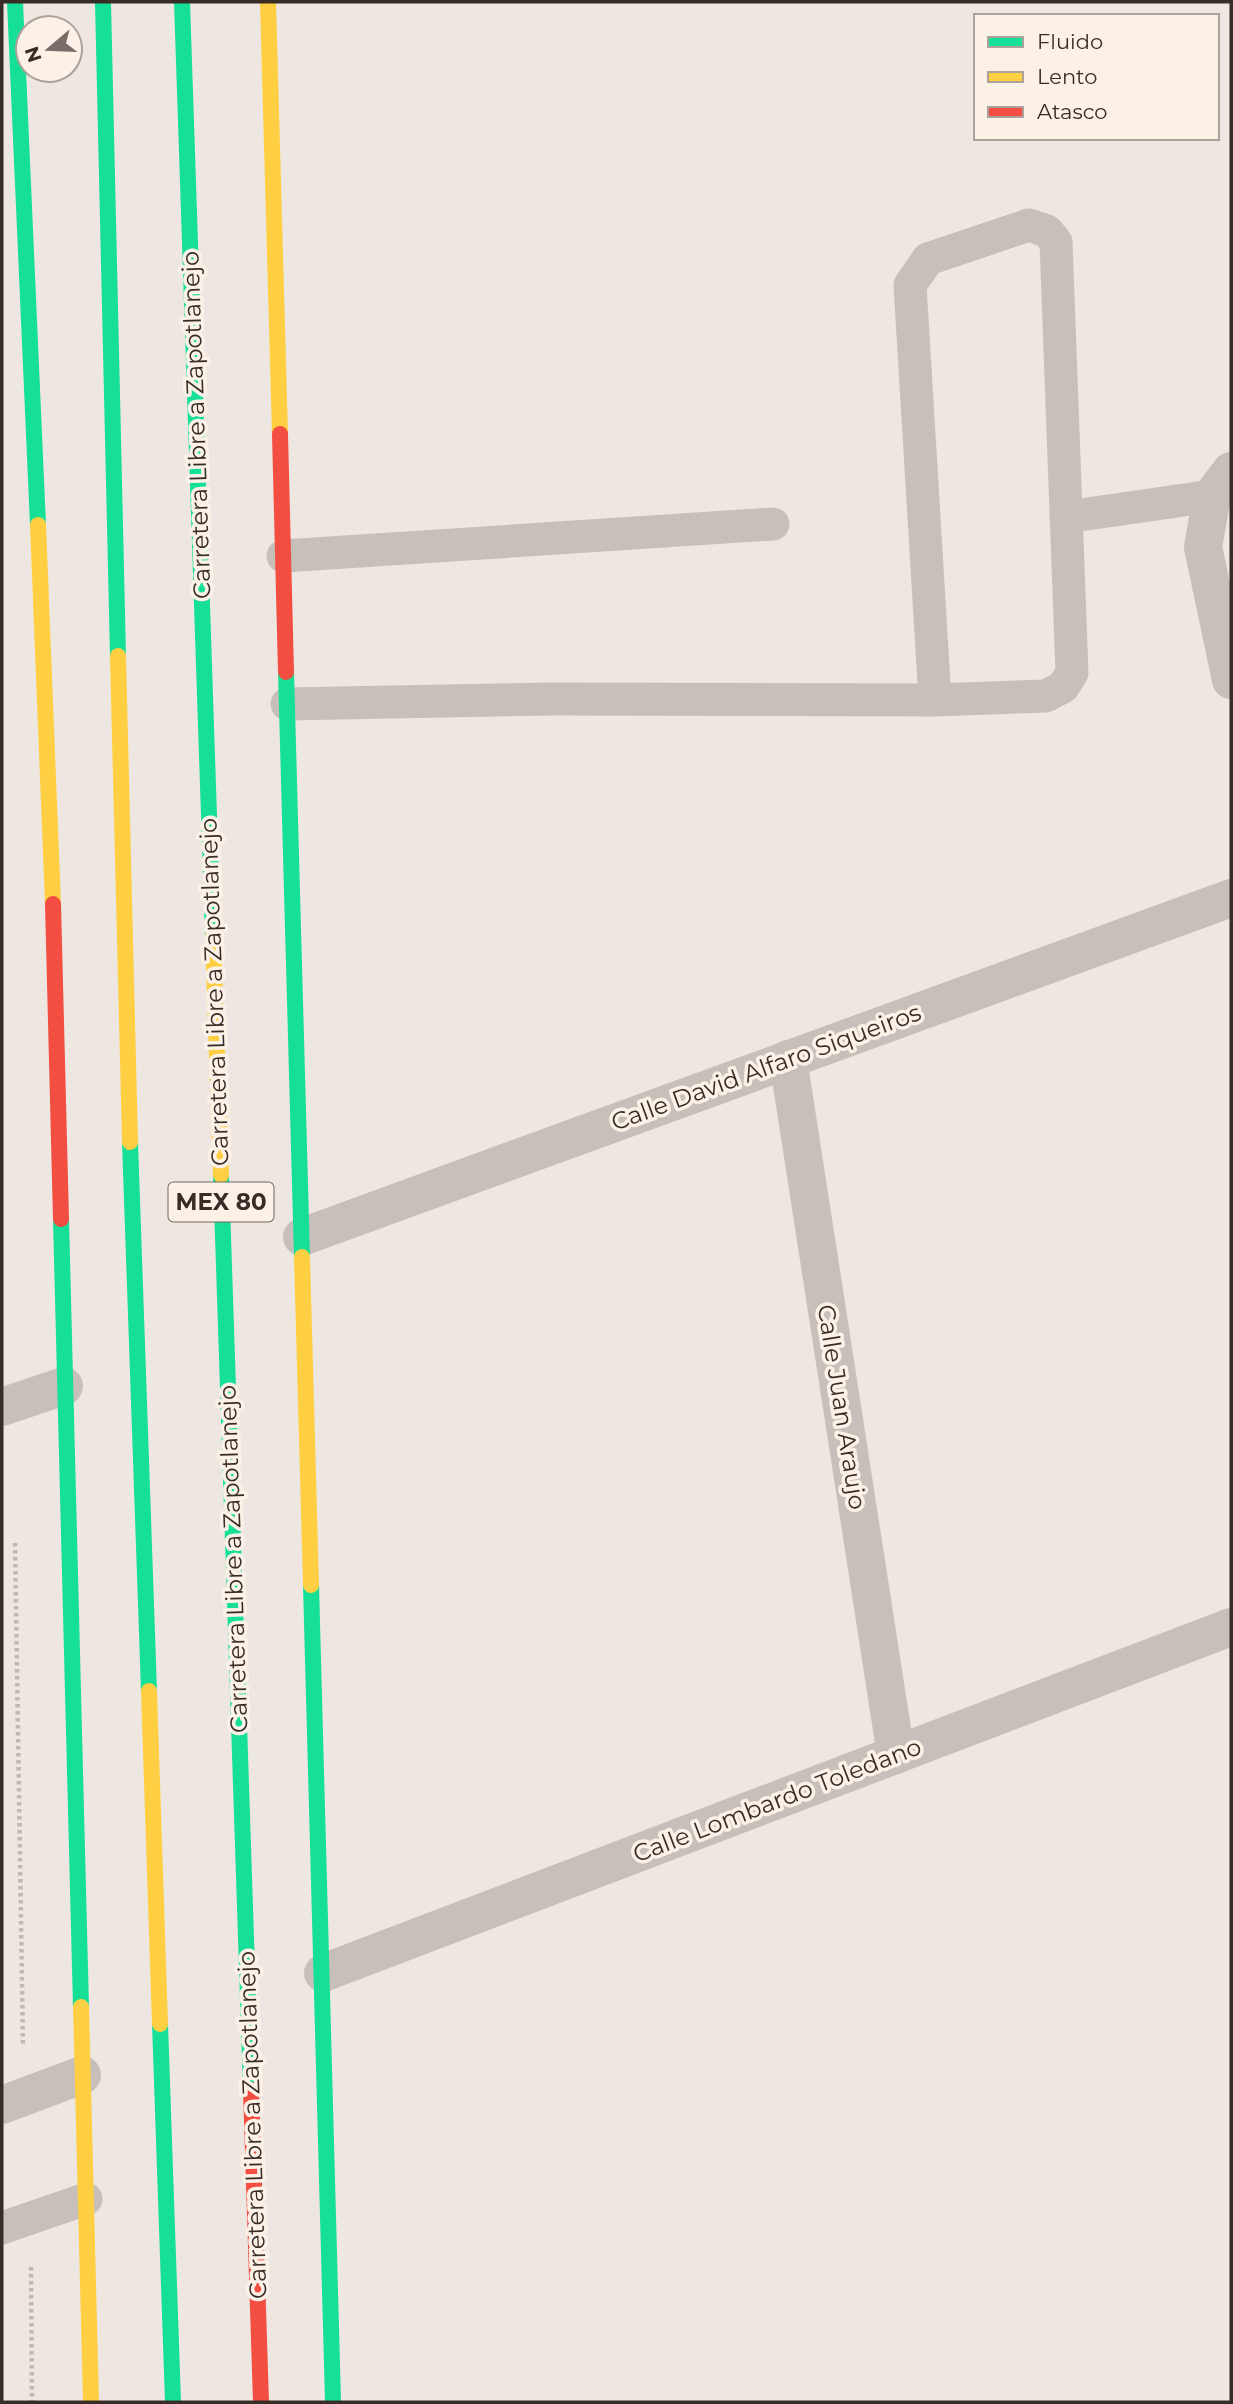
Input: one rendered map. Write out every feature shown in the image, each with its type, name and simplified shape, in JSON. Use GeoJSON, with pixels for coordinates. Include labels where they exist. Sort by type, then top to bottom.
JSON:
{"type":"FeatureCollection","features":[{"type":"Feature","properties":{"kind":"street"},"geometry":{"type":"LineString","coordinates":[[15,2],[50,801],[92,2402]]}},
{"type":"Feature","properties":{"kind":"street","name":"MEX 80"},"geometry":{"type":"LineString","coordinates":[[103,2],[126,1036],[173,2402]]}},
{"type":"Feature","properties":{"kind":"street","name":"Carretera Libre a Zapotlanejo"},"geometry":{"type":"LineString","coordinates":[[182,2],[261,2402]]}},
{"type":"Feature","properties":{"kind":"street"},"geometry":{"type":"LineString","coordinates":[[268,2],[333,2402]]}},
{"type":"Feature","properties":{"kind":"street"},"geometry":{"type":"LineString","coordinates":[[1222,484],[1203,547],[1231,680]]}},
{"type":"Feature","properties":{"kind":"street","name":"Calle David Alfaro Siqueiros"},"geometry":{"type":"LineString","coordinates":[[302,1237],[1231,898]]}},
{"type":"Feature","properties":{"kind":"street","name":"Calle Juan Araujo"},"geometry":{"type":"LineString","coordinates":[[788,1059],[896,1755]]}},
{"type":"Feature","properties":{"kind":"street"},"geometry":{"type":"LineString","coordinates":[[2,1408],[64,1386]]}},
{"type":"Feature","properties":{"kind":"street","name":"Calle Lombardo Toledano"},"geometry":{"type":"LineString","coordinates":[[323,1973],[1231,1627]]}},
{"type":"Feature","properties":{"kind":"street"},"geometry":{"type":"LineString","coordinates":[[2,2105],[82,2075]]}},
{"type":"Feature","properties":{"kind":"lane"},"geometry":{"type":"LineString","coordinates":[[287,704],[552,699],[936,699],[1046,696],[1063,687],[1072,673],[1056,242],[1047,231],[1029,225],[928,259],[910,285],[936,699]]}},
{"type":"Feature","properties":{"kind":"lane"},"geometry":{"type":"LineString","coordinates":[[1066,517],[1222,484]]}},
{"type":"Feature","properties":{"kind":"lane"},"geometry":{"type":"LineString","coordinates":[[284,556],[773,524]]}},
{"type":"Feature","properties":{"kind":"lane"},"geometry":{"type":"LineString","coordinates":[[16,2222],[86,2199]]}},
{"type":"Feature","properties":{"kind":"path"},"geometry":{"type":"LineString","coordinates":[[15,1534],[23,2048]]}},
{"type":"Feature","properties":{"kind":"path"},"geometry":{"type":"LineString","coordinates":[[16,2222],[32,2402]]}},
{"type":"Feature","properties":{"kind":"traffic: fast"},"geometry":{"type":"LineString","coordinates":[[15,2],[38,525]]}},
{"type":"Feature","properties":{"kind":"traffic: fast"},"geometry":{"type":"LineString","coordinates":[[103,2],[118,656]]}},
{"type":"Feature","properties":{"kind":"traffic: fast"},"geometry":{"type":"LineString","coordinates":[[182,2],[213,936]]}},
{"type":"Feature","properties":{"kind":"traffic: fast"},"geometry":{"type":"LineString","coordinates":[[286,672],[302,1257]]}},
{"type":"Feature","properties":{"kind":"traffic: fast"},"geometry":{"type":"LineString","coordinates":[[130,1142],[149,1691]]}},
{"type":"Feature","properties":{"kind":"traffic: fast"},"geometry":{"type":"LineString","coordinates":[[221,1175],[251,2090]]}},
{"type":"Feature","properties":{"kind":"traffic: fast"},"geometry":{"type":"LineString","coordinates":[[61,1219],[81,2007]]}},
{"type":"Feature","properties":{"kind":"traffic: fast"},"geometry":{"type":"LineString","coordinates":[[311,1585],[333,2402]]}},
{"type":"Feature","properties":{"kind":"traffic: fast"},"geometry":{"type":"LineString","coordinates":[[160,2024],[173,2402]]}},
{"type":"Feature","properties":{"kind":"traffic: slow"},"geometry":{"type":"LineString","coordinates":[[268,2],[280,434]]}},
{"type":"Feature","properties":{"kind":"traffic: slow"},"geometry":{"type":"LineString","coordinates":[[38,525],[53,904]]}},
{"type":"Feature","properties":{"kind":"traffic: slow"},"geometry":{"type":"LineString","coordinates":[[118,656],[130,1142]]}},
{"type":"Feature","properties":{"kind":"traffic: slow"},"geometry":{"type":"LineString","coordinates":[[213,936],[221,1175]]}},
{"type":"Feature","properties":{"kind":"traffic: slow"},"geometry":{"type":"LineString","coordinates":[[302,1257],[311,1585]]}},
{"type":"Feature","properties":{"kind":"traffic: slow"},"geometry":{"type":"LineString","coordinates":[[149,1691],[160,2024]]}},
{"type":"Feature","properties":{"kind":"traffic: slow"},"geometry":{"type":"LineString","coordinates":[[81,2007],[91,2402]]}},
{"type":"Feature","properties":{"kind":"traffic: jam"},"geometry":{"type":"LineString","coordinates":[[280,434],[286,672]]}},
{"type":"Feature","properties":{"kind":"traffic: jam"},"geometry":{"type":"LineString","coordinates":[[53,904],[61,1219]]}},
{"type":"Feature","properties":{"kind":"traffic: jam"},"geometry":{"type":"LineString","coordinates":[[251,2090],[261,2402]]}}]}
